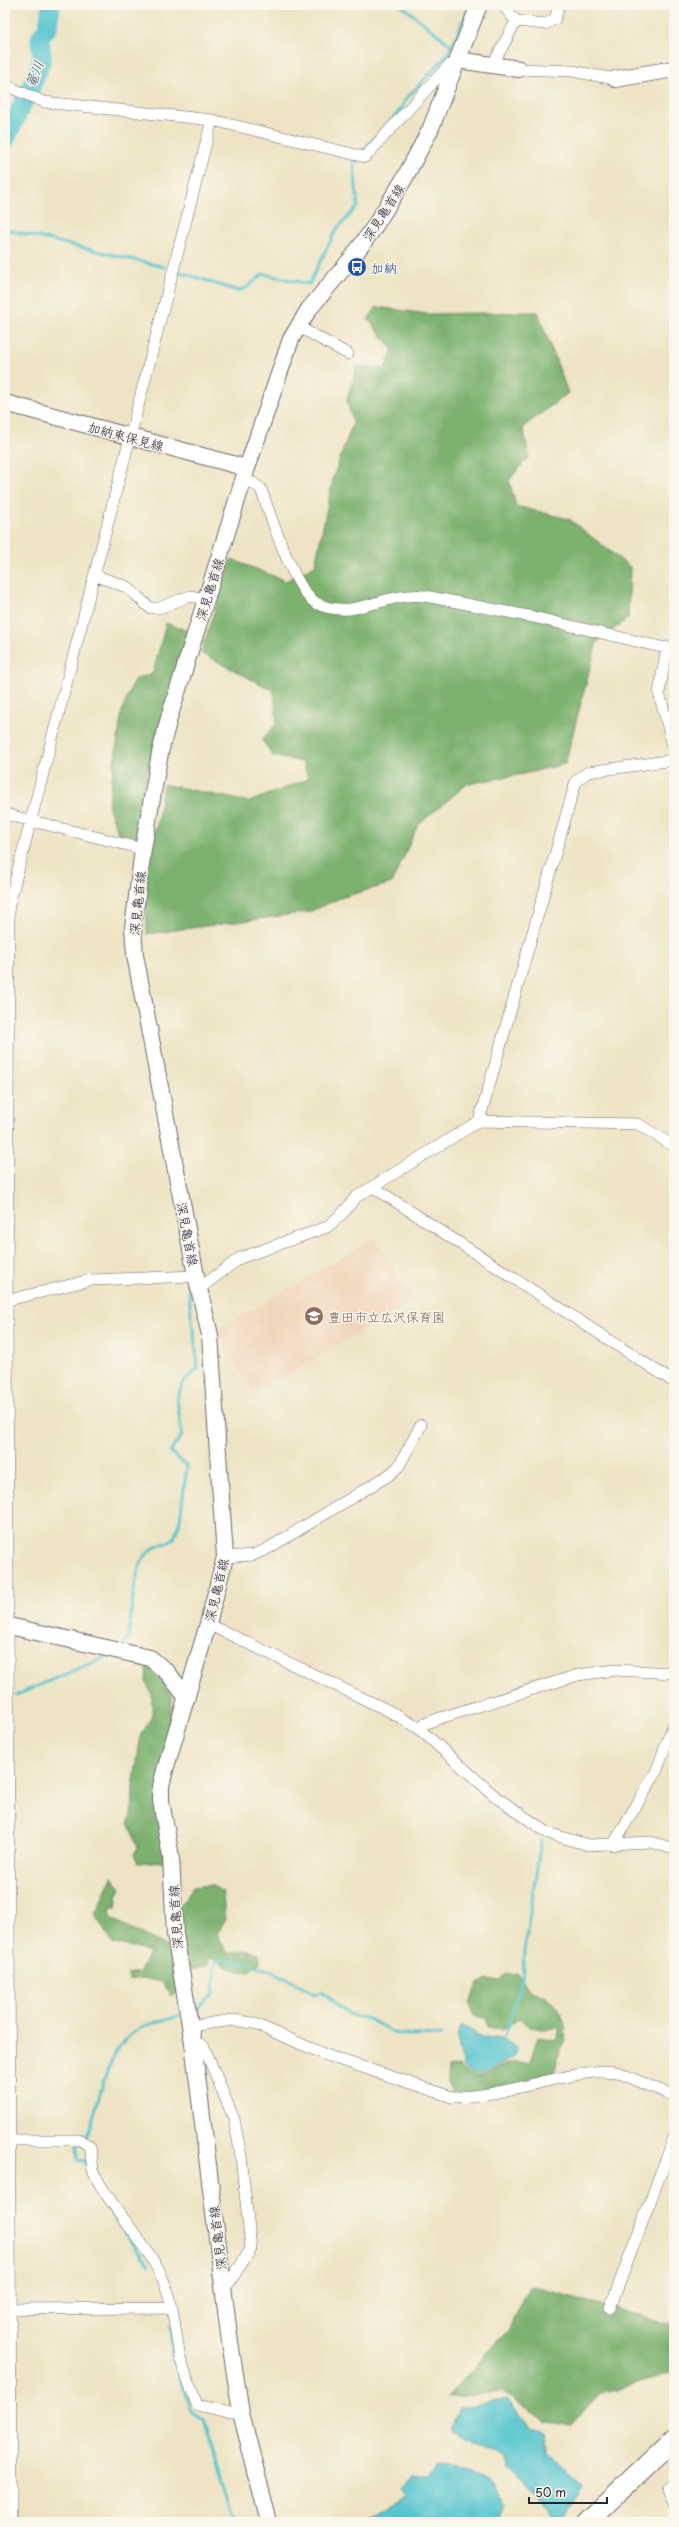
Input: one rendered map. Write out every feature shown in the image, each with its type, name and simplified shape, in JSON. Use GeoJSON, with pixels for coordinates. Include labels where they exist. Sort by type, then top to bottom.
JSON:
{"type":"FeatureCollection","features":[{"type":"Feature","properties":{"kind":"highway"},"geometry":{"type":"LineString","coordinates":[[587,2522],[674,2439]]}},
{"type":"Feature","properties":{"kind":"main road","name":"深見亀首線"},"geometry":{"type":"LineString","coordinates":[[269,2522],[241,2413],[223,2286],[193,2043],[175,1934],[172,1865],[161,1802],[163,1778],[208,1624],[225,1557],[210,1335],[198,1282],[135,955],[133,928],[143,849],[160,753],[245,474],[291,339],[297,326],[309,309],[352,258],[404,179],[430,130],[479,5]]}},
{"type":"Feature","properties":{"kind":"main road"},"geometry":{"type":"LineString","coordinates":[[458,60],[519,69]]}},
{"type":"Feature","properties":{"kind":"main road"},"geometry":{"type":"LineString","coordinates":[[615,78],[674,69]]}},
{"type":"Feature","properties":{"kind":"main road","name":"加納東保見線"},"geometry":{"type":"LineString","coordinates":[[6,404],[130,437],[245,474]]}},
{"type":"Feature","properties":{"kind":"main road"},"geometry":{"type":"LineString","coordinates":[[7,1626],[150,1658],[168,1673],[187,1698]]}},
{"type":"Feature","properties":{"kind":"street"},"geometry":{"type":"LineString","coordinates":[[503,5],[516,21],[545,24],[555,19],[559,5]]}},
{"type":"Feature","properties":{"kind":"street"},"geometry":{"type":"LineString","coordinates":[[492,66],[516,21]]}},
{"type":"Feature","properties":{"kind":"street"},"geometry":{"type":"LineString","coordinates":[[6,86],[38,98],[44,102],[68,106],[212,120],[365,158],[448,66],[458,60]]}},
{"type":"Feature","properties":{"kind":"street"},"geometry":{"type":"LineString","coordinates":[[519,69],[572,71],[615,78]]}},
{"type":"Feature","properties":{"kind":"street"},"geometry":{"type":"LineString","coordinates":[[11,2522],[7,2309],[10,2140],[6,1301],[9,905],[212,120]]}},
{"type":"Feature","properties":{"kind":"street"},"geometry":{"type":"LineString","coordinates":[[297,326],[348,354]]}},
{"type":"Feature","properties":{"kind":"street"},"geometry":{"type":"LineString","coordinates":[[245,474],[261,490],[298,581],[310,599],[320,605],[348,609],[409,594],[533,617],[670,649],[659,693],[674,749]]}},
{"type":"Feature","properties":{"kind":"street"},"geometry":{"type":"LineString","coordinates":[[94,575],[127,587],[150,608],[159,608],[190,596],[206,599]]}},
{"type":"Feature","properties":{"kind":"street"},"geometry":{"type":"LineString","coordinates":[[479,1121],[576,781],[588,772],[674,760]]}},
{"type":"Feature","properties":{"kind":"street"},"geometry":{"type":"LineString","coordinates":[[5,814],[143,849]]}},
{"type":"Feature","properties":{"kind":"street"},"geometry":{"type":"LineString","coordinates":[[6,1301],[90,1280],[198,1282],[240,1258],[327,1227],[344,1213],[356,1197],[479,1121],[638,1124],[674,1146]]}},
{"type":"Feature","properties":{"kind":"street"},"geometry":{"type":"LineString","coordinates":[[373,1187],[674,1382]]}},
{"type":"Feature","properties":{"kind":"street"},"geometry":{"type":"LineString","coordinates":[[225,1557],[253,1555],[267,1549],[389,1475],[399,1466],[421,1425]]}},
{"type":"Feature","properties":{"kind":"street"},"geometry":{"type":"LineString","coordinates":[[208,1624],[387,1710],[417,1728],[496,1797],[548,1834],[588,1845],[651,1842],[674,1849]]}},
{"type":"Feature","properties":{"kind":"street"},"geometry":{"type":"LineString","coordinates":[[417,1728],[437,1719],[578,1675],[615,1670],[674,1673]]}},
{"type":"Feature","properties":{"kind":"street"},"geometry":{"type":"LineString","coordinates":[[613,1845],[656,1772],[674,1722]]}},
{"type":"Feature","properties":{"kind":"street"},"geometry":{"type":"LineString","coordinates":[[190,2026],[233,2020],[253,2023],[326,2055],[452,2097],[465,2098],[489,2094],[603,2071],[617,2072],[674,2096]]}},
{"type":"Feature","properties":{"kind":"street"},"geometry":{"type":"LineString","coordinates":[[193,2043],[200,2044],[204,2047],[234,2119],[248,2208],[250,2254],[229,2284],[223,2286]]}},
{"type":"Feature","properties":{"kind":"street"},"geometry":{"type":"LineString","coordinates":[[610,2308],[674,2138]]}},
{"type":"Feature","properties":{"kind":"street"},"geometry":{"type":"LineString","coordinates":[[10,2140],[84,2142],[90,2147],[93,2170],[98,2181],[157,2268],[168,2288],[180,2358],[198,2405],[231,2413],[241,2413]]}},
{"type":"Feature","properties":{"kind":"street"},"geometry":{"type":"LineString","coordinates":[[7,2309],[171,2308]]}},
{"type":"Feature","properties":{"kind":"street"},"geometry":{"type":"LineString","coordinates":[[674,2485],[668,2490],[674,2505]]}},
{"type":"Feature","properties":{"kind":"shaded area","name":"豊田市立広沢保育園"},"geometry":{"type":"Polygon","coordinates":[[[375,1238],[413,1301],[254,1395],[216,1331],[375,1238]]]}},
{"type":"Feature","properties":{"kind":"green space"},"geometry":{"type":"Polygon","coordinates":[[[377,307],[427,314],[538,312],[568,393],[523,427],[529,457],[509,480],[516,506],[569,519],[630,567],[628,618],[597,642],[565,764],[523,774],[467,784],[418,825],[392,883],[340,898],[309,912],[147,934],[146,866],[158,820],[163,784],[249,802],[308,779],[303,762],[273,756],[262,740],[277,723],[274,691],[201,653],[231,559],[286,581],[315,565],[334,475],[353,423],[347,400],[357,366],[385,369],[393,350],[368,319],[377,307]]]}},
{"type":"Feature","properties":{"kind":"green space"},"geometry":{"type":"Polygon","coordinates":[[[166,623],[188,631],[144,784],[139,839],[118,833],[108,805],[122,711],[134,680],[153,673],[166,623]]]}},
{"type":"Feature","properties":{"kind":"green space"},"geometry":{"type":"Polygon","coordinates":[[[147,1667],[161,1679],[172,1698],[164,1861],[138,1863],[134,1854],[138,1847],[128,1823],[132,1815],[133,1788],[141,1734],[152,1718],[152,1695],[146,1682],[147,1667]]]}},
{"type":"Feature","properties":{"kind":"green space"},"geometry":{"type":"Polygon","coordinates":[[[112,1877],[121,1888],[118,1893],[116,1908],[111,1908],[110,1918],[167,1946],[179,1945],[178,1908],[193,1887],[211,1885],[223,1892],[225,1921],[217,1934],[228,1953],[245,1950],[259,1954],[260,1962],[247,1973],[227,1967],[211,1957],[207,1966],[192,1970],[185,1965],[172,1965],[177,1992],[171,1996],[162,1982],[143,1978],[129,1980],[128,1974],[140,1972],[149,1953],[134,1947],[113,1944],[95,1914],[112,1877]]]}},
{"type":"Feature","properties":{"kind":"green space"},"geometry":{"type":"Polygon","coordinates":[[[518,1974],[530,1991],[545,1997],[552,2002],[557,2008],[564,2022],[566,2030],[565,2039],[551,2076],[484,2093],[452,2092],[447,2082],[448,2068],[459,2066],[472,2075],[479,2075],[485,2074],[513,2062],[529,2064],[538,2037],[558,2040],[559,2027],[542,2029],[533,2027],[520,2018],[501,2029],[487,2027],[487,2018],[475,2016],[469,2002],[479,1984],[487,1979],[499,1981],[506,1975],[518,1974]]]}},
{"type":"Feature","properties":{"kind":"green space"},"geometry":{"type":"Polygon","coordinates":[[[531,2286],[674,2325],[674,2372],[598,2394],[572,2425],[546,2422],[503,2391],[447,2398],[508,2330],[531,2286]]]}},
{"type":"Feature","properties":{"kind":"water"},"geometry":{"type":"Polygon","coordinates":[[[461,2025],[482,2037],[503,2038],[517,2049],[514,2057],[488,2071],[474,2073],[468,2071],[463,2067],[457,2037],[461,2025]]]}},
{"type":"Feature","properties":{"kind":"water"},"geometry":{"type":"Polygon","coordinates":[[[508,2399],[530,2428],[545,2432],[546,2454],[582,2487],[561,2522],[558,2522],[504,2467],[503,2457],[450,2431],[459,2408],[508,2399]]]}},
{"type":"Feature","properties":{"kind":"water"},"geometry":{"type":"Polygon","coordinates":[[[439,2462],[488,2479],[504,2505],[500,2522],[355,2522],[405,2496],[401,2488],[413,2474],[430,2476],[439,2462]]]}},
{"type":"Feature","properties":{"kind":"waterway","name":"篭川"},"geometry":{"type":"LineString","coordinates":[[5,141],[37,74],[42,58],[40,38],[48,27],[51,5]]}},
{"type":"Feature","properties":{"kind":"waterway"},"geometry":{"type":"LineString","coordinates":[[363,151],[401,109],[406,99],[444,58],[452,46],[401,5]]}},
{"type":"Feature","properties":{"kind":"waterway"},"geometry":{"type":"LineString","coordinates":[[452,46],[470,5]]}},
{"type":"Feature","properties":{"kind":"waterway"},"geometry":{"type":"LineString","coordinates":[[180,272],[238,291],[246,288],[263,274],[309,284],[336,230],[358,206],[353,157]]}},
{"type":"Feature","properties":{"kind":"waterway"},"geometry":{"type":"LineString","coordinates":[[8,230],[164,267]]}},
{"type":"Feature","properties":{"kind":"waterway"},"geometry":{"type":"LineString","coordinates":[[125,1642],[128,1639],[136,1578],[140,1567],[145,1557],[151,1550],[174,1539],[180,1520],[187,1466],[170,1452],[182,1435],[177,1399],[183,1382],[198,1369],[190,1307],[189,1286]]}},
{"type":"Feature","properties":{"kind":"waterway"},"geometry":{"type":"LineString","coordinates":[[16,1695],[102,1659],[108,1655]]}},
{"type":"Feature","properties":{"kind":"waterway"},"geometry":{"type":"LineString","coordinates":[[503,2041],[522,1980],[524,1952],[541,1841]]}},
{"type":"Feature","properties":{"kind":"waterway"},"geometry":{"type":"LineString","coordinates":[[195,2011],[214,1993],[215,1965],[218,1960],[231,1961],[269,1970],[314,1994],[321,1992],[351,2015],[368,2019],[394,2032],[411,2036],[441,2035]]}},
{"type":"Feature","properties":{"kind":"waterway"},"geometry":{"type":"LineString","coordinates":[[85,2141],[104,2080],[117,2050],[127,2038],[139,2029],[180,2016]]}},
{"type":"Feature","properties":{"kind":"waterway"},"geometry":{"type":"LineString","coordinates":[[80,2144],[77,2145],[78,2160],[85,2161],[98,2195],[149,2265]]}},
{"type":"Feature","properties":{"kind":"waterway"},"geometry":{"type":"LineString","coordinates":[[170,2326],[172,2355],[192,2410],[204,2419],[232,2518],[236,2522]]}},
{"type":"Feature","properties":{"kind":"place","name":"加納"},"geometry":{"type":"Point","coordinates":[357,267]}},
{"type":"Feature","properties":{"kind":"place","name":"豊田市立広沢保育園"},"geometry":{"type":"Point","coordinates":[314,1316]}}]}
